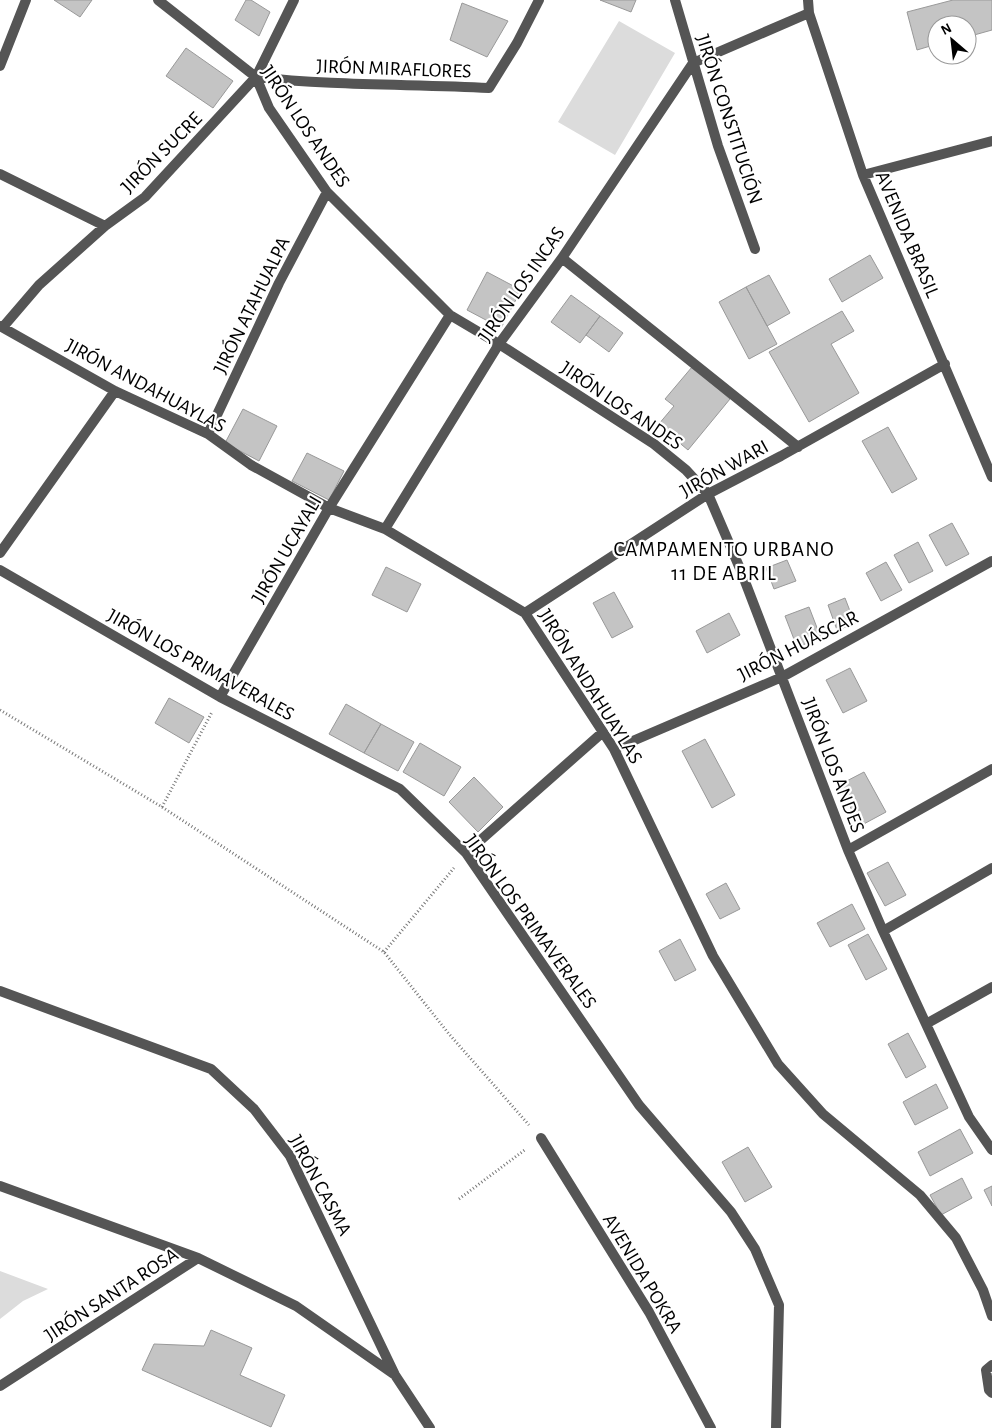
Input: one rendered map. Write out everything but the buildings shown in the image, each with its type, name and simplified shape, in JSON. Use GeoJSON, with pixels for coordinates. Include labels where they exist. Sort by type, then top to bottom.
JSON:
{"type":"FeatureCollection","features":[{"type":"Feature","properties":{"kind":"street"},"geometry":{"type":"LineString","coordinates":[[0,66],[26,0]]}},
{"type":"Feature","properties":{"kind":"street","name":"JIRÓN LOS ANDES"},"geometry":{"type":"LineString","coordinates":[[158,0],[256,77],[269,108],[327,192],[450,315],[499,344],[654,444],[686,470],[708,494],[741,571],[848,850],[883,931],[969,1117],[992,1150]]}},
{"type":"Feature","properties":{"kind":"street","name":"JIRÓN SUCRE"},"geometry":{"type":"LineString","coordinates":[[2,327],[39,285],[106,226],[145,197],[256,77],[294,0]]}},
{"type":"Feature","properties":{"kind":"street","name":"JIRÓN MIRAFLORES"},"geometry":{"type":"LineString","coordinates":[[256,77],[306,83],[399,84],[489,88],[517,43],[539,0]]}},
{"type":"Feature","properties":{"kind":"street","name":"JIRÓN CONSTITUCIÓN"},"geometry":{"type":"LineString","coordinates":[[675,0],[718,146],[755,249]]}},
{"type":"Feature","properties":{"kind":"street","name":"AVENIDA BRASIL"},"geometry":{"type":"LineString","coordinates":[[808,0],[809,14],[863,175],[992,477]]}},
{"type":"Feature","properties":{"kind":"street"},"geometry":{"type":"LineString","coordinates":[[693,63],[809,14]]}},
{"type":"Feature","properties":{"kind":"street","name":"JIRÓN LOS INCAS"},"geometry":{"type":"LineString","coordinates":[[385,529],[499,344],[562,258],[693,63]]}},
{"type":"Feature","properties":{"kind":"street"},"geometry":{"type":"LineString","coordinates":[[863,175],[992,141]]}},
{"type":"Feature","properties":{"kind":"street"},"geometry":{"type":"LineString","coordinates":[[0,174],[106,226]]}},
{"type":"Feature","properties":{"kind":"street","name":"JIRÓN ATAHUALPA"},"geometry":{"type":"LineString","coordinates":[[208,434],[279,283],[327,192]]}},
{"type":"Feature","properties":{"kind":"street"},"geometry":{"type":"LineString","coordinates":[[562,258],[798,447]]}},
{"type":"Feature","properties":{"kind":"street","name":"JIRÓN UCAYALI"},"geometry":{"type":"LineString","coordinates":[[220,697],[329,508],[450,315]]}},
{"type":"Feature","properties":{"kind":"street","name":"JIRÓN ANDAHUAYLAS"},"geometry":{"type":"LineString","coordinates":[[2,327],[115,391],[208,434],[251,465],[329,508],[385,529],[525,613],[614,749],[713,956],[778,1064],[823,1114],[920,1195],[956,1238],[983,1290],[992,1316]]}},
{"type":"Feature","properties":{"kind":"street","name":"JIRÓN WARI"},"geometry":{"type":"LineString","coordinates":[[525,613],[708,494],[798,447],[945,364]]}},
{"type":"Feature","properties":{"kind":"street"},"geometry":{"type":"LineString","coordinates":[[0,553],[115,391]]}},
{"type":"Feature","properties":{"kind":"street","name":"JIRÓN HUÁSCAR"},"geometry":{"type":"LineString","coordinates":[[614,749],[782,677],[992,561]]}},
{"type":"Feature","properties":{"kind":"street","name":"JIRÓN LOS PRIMAVERALES"},"geometry":{"type":"LineString","coordinates":[[0,570],[220,697],[400,789],[466,853],[639,1105],[731,1212],[755,1249],[779,1305],[776,1428]]}},
{"type":"Feature","properties":{"kind":"street"},"geometry":{"type":"LineString","coordinates":[[466,853],[603,732]]}},
{"type":"Feature","properties":{"kind":"street"},"geometry":{"type":"LineString","coordinates":[[848,850],[992,769]]}},
{"type":"Feature","properties":{"kind":"street"},"geometry":{"type":"LineString","coordinates":[[883,931],[992,868]]}},
{"type":"Feature","properties":{"kind":"street"},"geometry":{"type":"LineString","coordinates":[[926,1024],[992,987]]}},
{"type":"Feature","properties":{"kind":"street","name":"JIRÓN CASMA"},"geometry":{"type":"LineString","coordinates":[[0,990],[211,1068],[254,1109],[290,1156],[396,1376]]}},
{"type":"Feature","properties":{"kind":"street","name":"AVENIDA POKRA"},"geometry":{"type":"LineString","coordinates":[[540,1138],[649,1312],[711,1428]]}},
{"type":"Feature","properties":{"kind":"street"},"geometry":{"type":"LineString","coordinates":[[0,1186],[198,1258]]}},
{"type":"Feature","properties":{"kind":"street","name":"JIRÓN SANTA ROSA"},"geometry":{"type":"LineString","coordinates":[[0,1386],[198,1258],[296,1306],[396,1376]]}},
{"type":"Feature","properties":{"kind":"street"},"geometry":{"type":"LineString","coordinates":[[992,1365],[986,1370],[989,1390],[992,1393]]}},
{"type":"Feature","properties":{"kind":"street"},"geometry":{"type":"LineString","coordinates":[[396,1376],[430,1428]]}},
{"type":"Feature","properties":{"kind":"path"},"geometry":{"type":"LineString","coordinates":[[162,807],[220,697]]}},
{"type":"Feature","properties":{"kind":"path"},"geometry":{"type":"LineString","coordinates":[[0,710],[162,807],[384,952],[450,1034],[540,1138],[459,1199]]}},
{"type":"Feature","properties":{"kind":"path"},"geometry":{"type":"LineString","coordinates":[[384,952],[466,853]]}},
{"type":"Feature","properties":{"kind":"shaded area"},"geometry":{"type":"Polygon","coordinates":[[[619,21],[675,53],[615,155],[558,122],[619,21]]]}},
{"type":"Feature","properties":{"kind":"shaded area"},"geometry":{"type":"Polygon","coordinates":[[[0,1271],[48,1289],[23,1301],[0,1319],[0,1271]]]}},
{"type":"Feature","properties":{"kind":"district","name":"CAMPAMENTO URBANO 11 DE ABRIL"},"geometry":{"type":"Point","coordinates":[724,561]}}]}
